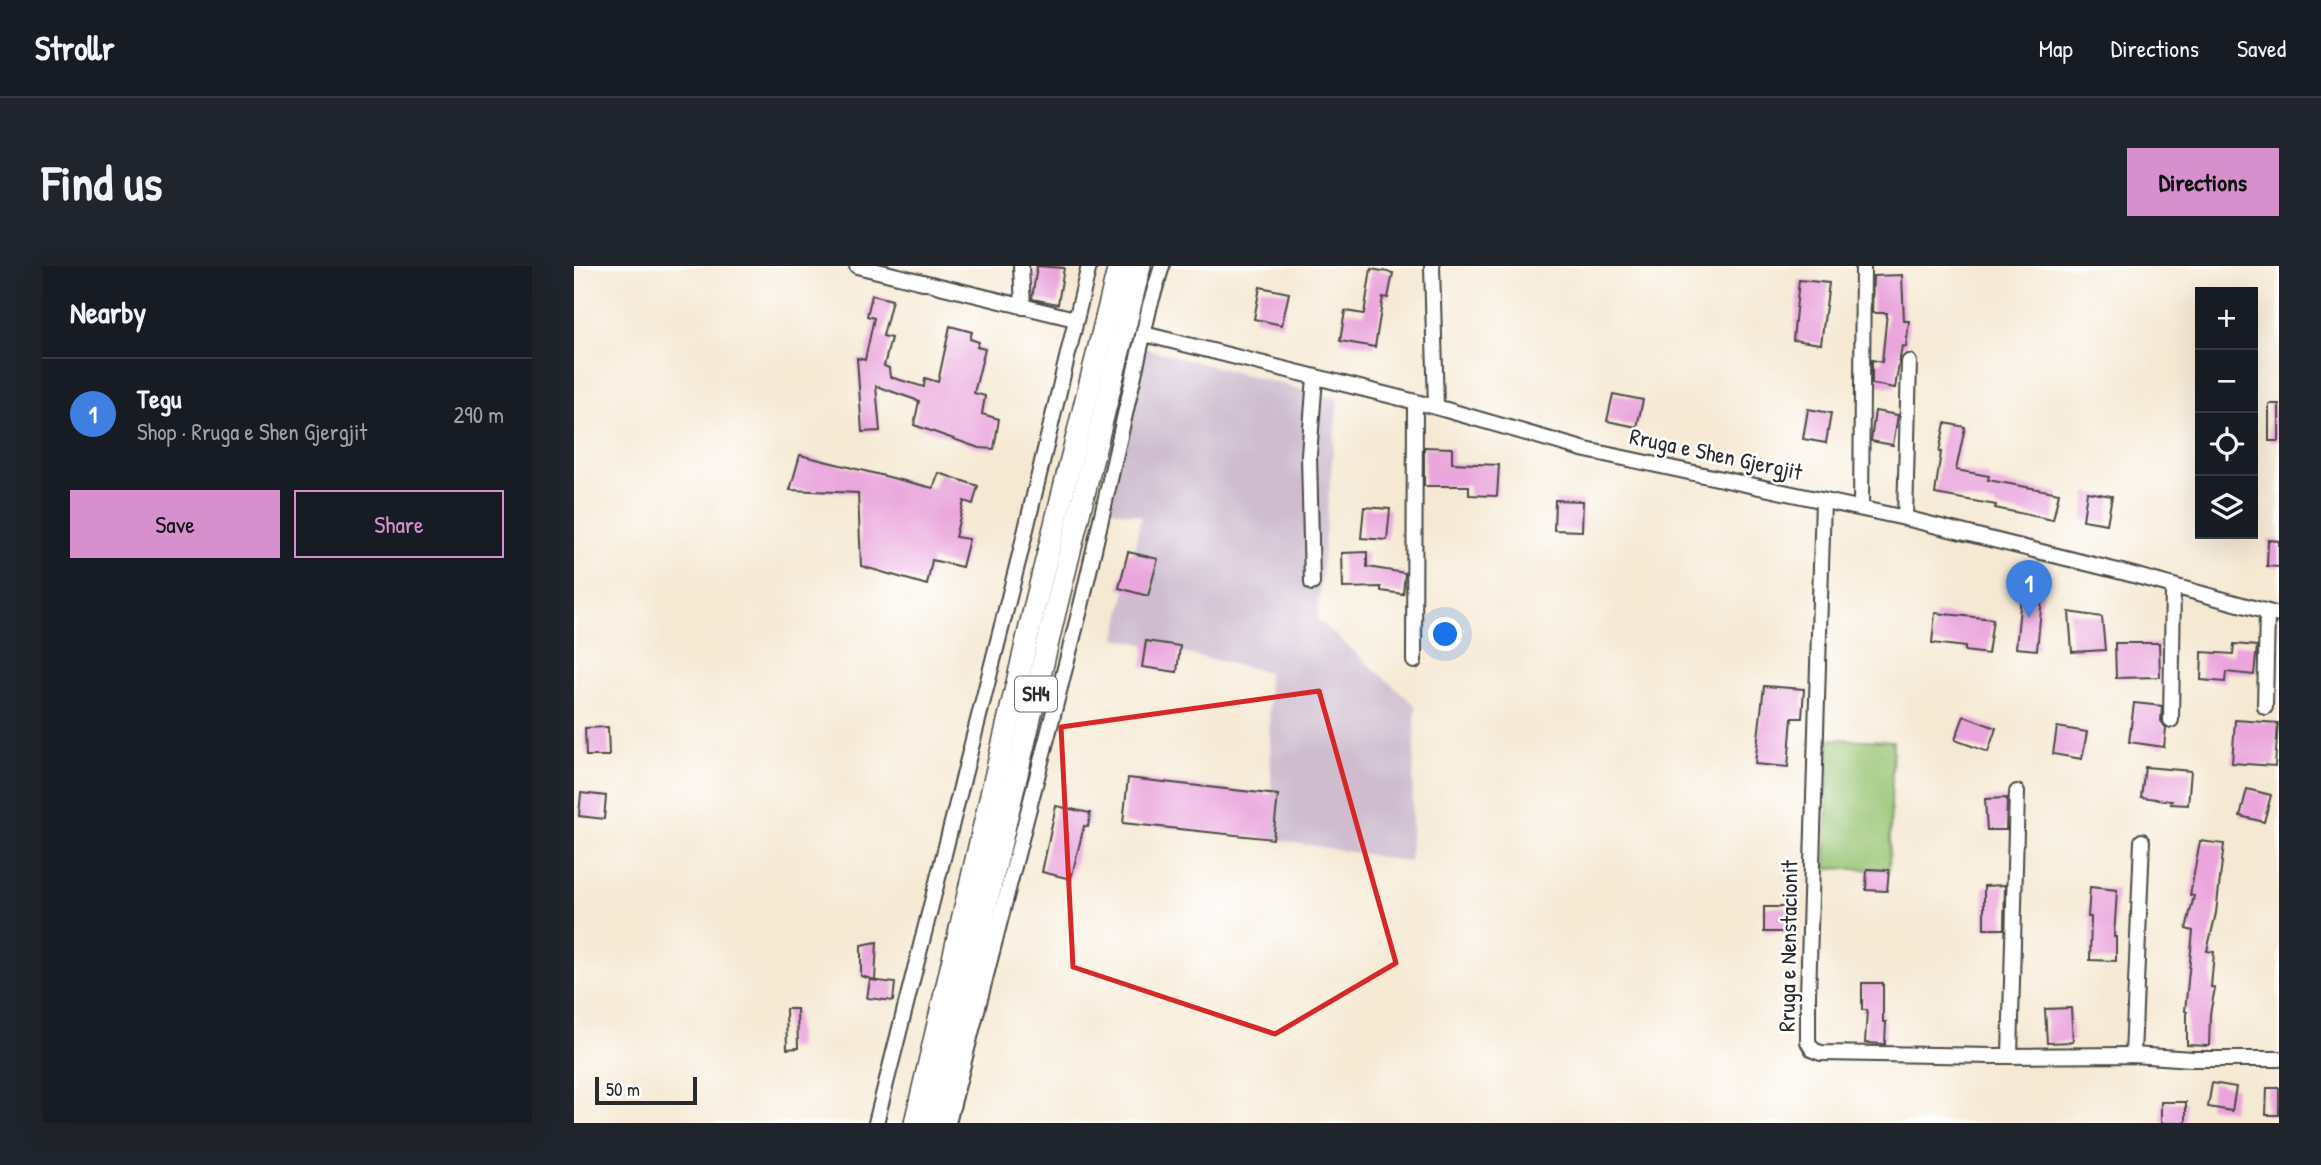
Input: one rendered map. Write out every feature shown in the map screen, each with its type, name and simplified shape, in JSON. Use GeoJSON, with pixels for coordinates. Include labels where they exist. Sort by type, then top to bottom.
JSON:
{"type":"FeatureCollection","features":[{"type":"Feature","properties":{"kind":"highway","name":"SH4"},"geometry":{"type":"LineString","coordinates":[[915,1123],[1035,605],[1119,266]]}},
{"type":"Feature","properties":{"kind":"highway","name":"SH4"},"geometry":{"type":"LineString","coordinates":[[936,1123],[1055,612],[1140,266]]}},
{"type":"Feature","properties":{"kind":"street"},"geometry":{"type":"LineString","coordinates":[[857,266],[1075,319]]}},
{"type":"Feature","properties":{"kind":"street"},"geometry":{"type":"LineString","coordinates":[[1021,266],[1023,307]]}},
{"type":"Feature","properties":{"kind":"street"},"geometry":{"type":"LineString","coordinates":[[876,1123],[1020,554],[1089,266]]}},
{"type":"Feature","properties":{"kind":"street"},"geometry":{"type":"LineString","coordinates":[[948,1123],[1082,601],[1161,266]]}},
{"type":"Feature","properties":{"kind":"street"},"geometry":{"type":"LineString","coordinates":[[1432,266],[1436,407]]}},
{"type":"Feature","properties":{"kind":"street"},"geometry":{"type":"LineString","coordinates":[[1861,508],[1863,266]]}},
{"type":"Feature","properties":{"kind":"street","name":"Rruga e Shen Gjergjit"},"geometry":{"type":"LineString","coordinates":[[1144,334],[1415,401],[1586,450],[1905,518],[2273,613]]}},
{"type":"Feature","properties":{"kind":"street"},"geometry":{"type":"LineString","coordinates":[[1905,518],[1909,362]]}},
{"type":"Feature","properties":{"kind":"street"},"geometry":{"type":"LineString","coordinates":[[1312,583],[1309,455],[1315,377]]}},
{"type":"Feature","properties":{"kind":"street"},"geometry":{"type":"LineString","coordinates":[[1414,661],[1415,401]]}},
{"type":"Feature","properties":{"kind":"street","name":"Rruga e Nenstacionit"},"geometry":{"type":"LineString","coordinates":[[1824,501],[1808,1042],[1813,1050],[1821,1053],[2279,1059]]}},
{"type":"Feature","properties":{"kind":"street"},"geometry":{"type":"LineString","coordinates":[[2171,720],[2173,587]]}},
{"type":"Feature","properties":{"kind":"street"},"geometry":{"type":"LineString","coordinates":[[2265,707],[2273,613]]}},
{"type":"Feature","properties":{"kind":"street"},"geometry":{"type":"LineString","coordinates":[[2010,1056],[2017,792]]}},
{"type":"Feature","properties":{"kind":"street"},"geometry":{"type":"LineString","coordinates":[[2133,1055],[2142,841]]}},
{"type":"Feature","properties":{"kind":"highlighted area"},"geometry":{"type":"Polygon","coordinates":[[[1319,691],[1396,963],[1275,1034],[1073,967],[1061,727],[1319,691]]]}},
{"type":"Feature","properties":{"kind":"shaded area"},"geometry":{"type":"Polygon","coordinates":[[[1143,348],[1338,399],[1317,619],[1416,706],[1410,862],[1273,839],[1268,672],[1116,638],[1141,516],[1105,508],[1143,348]]]}},
{"type":"Feature","properties":{"kind":"green space"},"geometry":{"type":"Polygon","coordinates":[[[1829,739],[1893,741],[1889,870],[1826,868],[1829,739]]]}},
{"type":"Feature","properties":{"kind":"building"},"geometry":{"type":"Polygon","coordinates":[[[1037,266],[1064,268],[1058,304],[1032,299],[1037,266]]]}},
{"type":"Feature","properties":{"kind":"building"},"geometry":{"type":"Polygon","coordinates":[[[1371,269],[1393,273],[1388,298],[1383,297],[1375,347],[1340,341],[1345,311],[1364,314],[1371,269]]]}},
{"type":"Feature","properties":{"kind":"building"},"geometry":{"type":"Polygon","coordinates":[[[1902,275],[1904,321],[1909,321],[1906,347],[1902,346],[1895,388],[1872,384],[1872,360],[1882,362],[1887,313],[1872,313],[1873,276],[1902,275]]]}},
{"type":"Feature","properties":{"kind":"building"},"geometry":{"type":"Polygon","coordinates":[[[1799,280],[1829,283],[1821,344],[1793,340],[1799,280]]]}},
{"type":"Feature","properties":{"kind":"building"},"geometry":{"type":"Polygon","coordinates":[[[1260,287],[1289,293],[1282,325],[1254,319],[1260,287]]]}},
{"type":"Feature","properties":{"kind":"building"},"geometry":{"type":"Polygon","coordinates":[[[872,295],[892,300],[883,336],[891,338],[884,366],[889,368],[890,377],[924,387],[925,378],[938,382],[950,326],[972,332],[970,339],[979,342],[977,347],[985,349],[974,393],[985,396],[982,414],[999,419],[994,449],[979,448],[914,425],[919,401],[876,386],[880,431],[862,432],[857,358],[865,360],[874,318],[867,316],[872,295]]]}},
{"type":"Feature","properties":{"kind":"building"},"geometry":{"type":"Polygon","coordinates":[[[1613,394],[1643,400],[1637,427],[1607,421],[1613,394]]]}},
{"type":"Feature","properties":{"kind":"building"},"geometry":{"type":"Polygon","coordinates":[[[2269,404],[2279,404],[2279,441],[2269,441],[2269,404]]]}},
{"type":"Feature","properties":{"kind":"building"},"geometry":{"type":"Polygon","coordinates":[[[1808,409],[1831,413],[1826,443],[1803,439],[1808,409]]]}},
{"type":"Feature","properties":{"kind":"building"},"geometry":{"type":"Polygon","coordinates":[[[1875,411],[1898,415],[1893,445],[1871,441],[1875,411]]]}},
{"type":"Feature","properties":{"kind":"building"},"geometry":{"type":"Polygon","coordinates":[[[1945,423],[1965,427],[1956,470],[1989,476],[1988,480],[2059,493],[2053,520],[1995,508],[1996,505],[1935,494],[1945,423]]]}},
{"type":"Feature","properties":{"kind":"building"},"geometry":{"type":"Polygon","coordinates":[[[1424,447],[1452,448],[1452,463],[1499,465],[1497,496],[1469,495],[1469,486],[1424,486],[1424,447]]]}},
{"type":"Feature","properties":{"kind":"building"},"geometry":{"type":"Polygon","coordinates":[[[800,455],[933,488],[939,473],[978,486],[973,504],[964,501],[955,537],[969,539],[962,567],[932,560],[927,585],[861,566],[858,493],[790,490],[800,455]]]}},
{"type":"Feature","properties":{"kind":"building"},"geometry":{"type":"Polygon","coordinates":[[[2087,492],[2112,496],[2107,524],[2083,520],[2087,492]]]}},
{"type":"Feature","properties":{"kind":"building"},"geometry":{"type":"Polygon","coordinates":[[[1555,500],[1583,501],[1582,531],[1554,530],[1555,500]]]}},
{"type":"Feature","properties":{"kind":"building"},"geometry":{"type":"Polygon","coordinates":[[[1364,507],[1390,509],[1387,540],[1361,538],[1364,507]]]}},
{"type":"Feature","properties":{"kind":"building"},"geometry":{"type":"Polygon","coordinates":[[[2268,540],[2279,541],[2279,567],[2267,566],[2268,540]]]}},
{"type":"Feature","properties":{"kind":"building"},"geometry":{"type":"Polygon","coordinates":[[[1128,552],[1158,559],[1148,596],[1119,588],[1128,552]]]}},
{"type":"Feature","properties":{"kind":"building"},"geometry":{"type":"Polygon","coordinates":[[[1367,552],[1367,567],[1405,573],[1403,594],[1381,591],[1381,587],[1343,588],[1342,553],[1367,552]]]}},
{"type":"Feature","properties":{"kind":"building"},"geometry":{"type":"Polygon","coordinates":[[[2022,586],[2043,588],[2037,650],[2016,648],[2022,586]]]}},
{"type":"Feature","properties":{"kind":"building"},"geometry":{"type":"Polygon","coordinates":[[[2069,612],[2102,617],[2105,650],[2072,652],[2069,612]]]}},
{"type":"Feature","properties":{"kind":"building"},"geometry":{"type":"Polygon","coordinates":[[[1935,613],[1993,619],[1988,654],[1965,651],[1965,647],[1932,643],[1935,613]]]}},
{"type":"Feature","properties":{"kind":"building"},"geometry":{"type":"Polygon","coordinates":[[[1146,641],[1180,646],[1177,672],[1142,667],[1146,641]]]}},
{"type":"Feature","properties":{"kind":"building"},"geometry":{"type":"Polygon","coordinates":[[[2115,643],[2159,643],[2160,677],[2116,678],[2115,643]]]}},
{"type":"Feature","properties":{"kind":"building"},"geometry":{"type":"Polygon","coordinates":[[[2234,644],[2257,646],[2254,675],[2226,672],[2225,682],[2201,680],[2202,652],[2233,654],[2234,644]]]}},
{"type":"Feature","properties":{"kind":"building"},"geometry":{"type":"Polygon","coordinates":[[[1764,686],[1804,689],[1802,718],[1792,718],[1788,767],[1755,764],[1764,686]]]}},
{"type":"Feature","properties":{"kind":"building"},"geometry":{"type":"Polygon","coordinates":[[[2134,703],[2162,706],[2161,721],[2166,728],[2164,747],[2129,742],[2134,703]]]}},
{"type":"Feature","properties":{"kind":"building"},"geometry":{"type":"Polygon","coordinates":[[[1964,716],[1996,728],[1988,752],[1955,740],[1964,716]]]}},
{"type":"Feature","properties":{"kind":"building"},"geometry":{"type":"Polygon","coordinates":[[[2235,720],[2278,723],[2275,766],[2232,763],[2235,720]]]}},
{"type":"Feature","properties":{"kind":"building"},"geometry":{"type":"Polygon","coordinates":[[[608,727],[609,756],[586,756],[585,728],[608,727]]]}},
{"type":"Feature","properties":{"kind":"building"},"geometry":{"type":"Polygon","coordinates":[[[2057,727],[2087,732],[2082,759],[2053,754],[2057,727]]]}},
{"type":"Feature","properties":{"kind":"building"},"geometry":{"type":"Polygon","coordinates":[[[2145,767],[2191,771],[2188,805],[2141,797],[2145,767]]]}},
{"type":"Feature","properties":{"kind":"building"},"geometry":{"type":"Polygon","coordinates":[[[1128,778],[1278,795],[1273,839],[1123,823],[1128,778]]]}},
{"type":"Feature","properties":{"kind":"building"},"geometry":{"type":"Polygon","coordinates":[[[2247,789],[2271,795],[2264,822],[2240,816],[2247,789]]]}},
{"type":"Feature","properties":{"kind":"building"},"geometry":{"type":"Polygon","coordinates":[[[581,793],[606,796],[604,819],[579,816],[581,793]]]}},
{"type":"Feature","properties":{"kind":"building"},"geometry":{"type":"Polygon","coordinates":[[[2007,798],[2006,830],[1987,830],[1985,799],[2007,798]]]}},
{"type":"Feature","properties":{"kind":"building"},"geometry":{"type":"Polygon","coordinates":[[[1056,806],[1090,813],[1088,827],[1084,826],[1071,879],[1042,872],[1056,806]]]}},
{"type":"Feature","properties":{"kind":"building"},"geometry":{"type":"Polygon","coordinates":[[[2200,841],[2224,844],[2216,913],[2207,951],[2214,952],[2211,987],[2215,988],[2210,1014],[2209,1046],[2187,1045],[2185,1011],[2193,931],[2186,929],[2194,896],[2190,895],[2200,841]]]}},
{"type":"Feature","properties":{"kind":"building"},"geometry":{"type":"Polygon","coordinates":[[[1867,869],[1889,870],[1887,891],[1866,890],[1867,869]]]}},
{"type":"Feature","properties":{"kind":"building"},"geometry":{"type":"Polygon","coordinates":[[[2005,885],[2004,929],[1984,929],[1984,886],[2005,885]]]}},
{"type":"Feature","properties":{"kind":"building"},"geometry":{"type":"Polygon","coordinates":[[[2090,887],[2117,890],[2114,937],[2116,961],[2090,960],[2090,887]]]}},
{"type":"Feature","properties":{"kind":"building"},"geometry":{"type":"Polygon","coordinates":[[[1764,907],[1790,907],[1790,932],[1764,932],[1764,907]]]}},
{"type":"Feature","properties":{"kind":"building"},"geometry":{"type":"Polygon","coordinates":[[[877,942],[875,980],[861,976],[861,945],[877,942]]]}},
{"type":"Feature","properties":{"kind":"building"},"geometry":{"type":"Polygon","coordinates":[[[870,980],[895,983],[893,1001],[867,998],[870,980]]]}},
{"type":"Feature","properties":{"kind":"building"},"geometry":{"type":"Polygon","coordinates":[[[1862,983],[1883,983],[1885,1044],[1865,1043],[1867,1010],[1862,1010],[1862,983]]]}},
{"type":"Feature","properties":{"kind":"building"},"geometry":{"type":"Polygon","coordinates":[[[2071,1008],[2073,1042],[2047,1043],[2045,1009],[2071,1008]]]}},
{"type":"Feature","properties":{"kind":"building"},"geometry":{"type":"Polygon","coordinates":[[[786,1009],[797,1009],[798,1048],[787,1049],[786,1009]]]}},
{"type":"Feature","properties":{"kind":"building"},"geometry":{"type":"Polygon","coordinates":[[[2212,1083],[2236,1087],[2232,1111],[2208,1107],[2212,1083]]]}},
{"type":"Feature","properties":{"kind":"building"},"geometry":{"type":"Polygon","coordinates":[[[2267,1088],[2279,1088],[2279,1115],[2266,1115],[2267,1088]]]}},
{"type":"Feature","properties":{"kind":"building"},"geometry":{"type":"Polygon","coordinates":[[[2161,1102],[2186,1102],[2186,1123],[2161,1123],[2161,1102]]]}},
{"type":"Feature","properties":{"kind":"place","name":"Tegu"},"geometry":{"type":"Point","coordinates":[2029,618]}}]}
